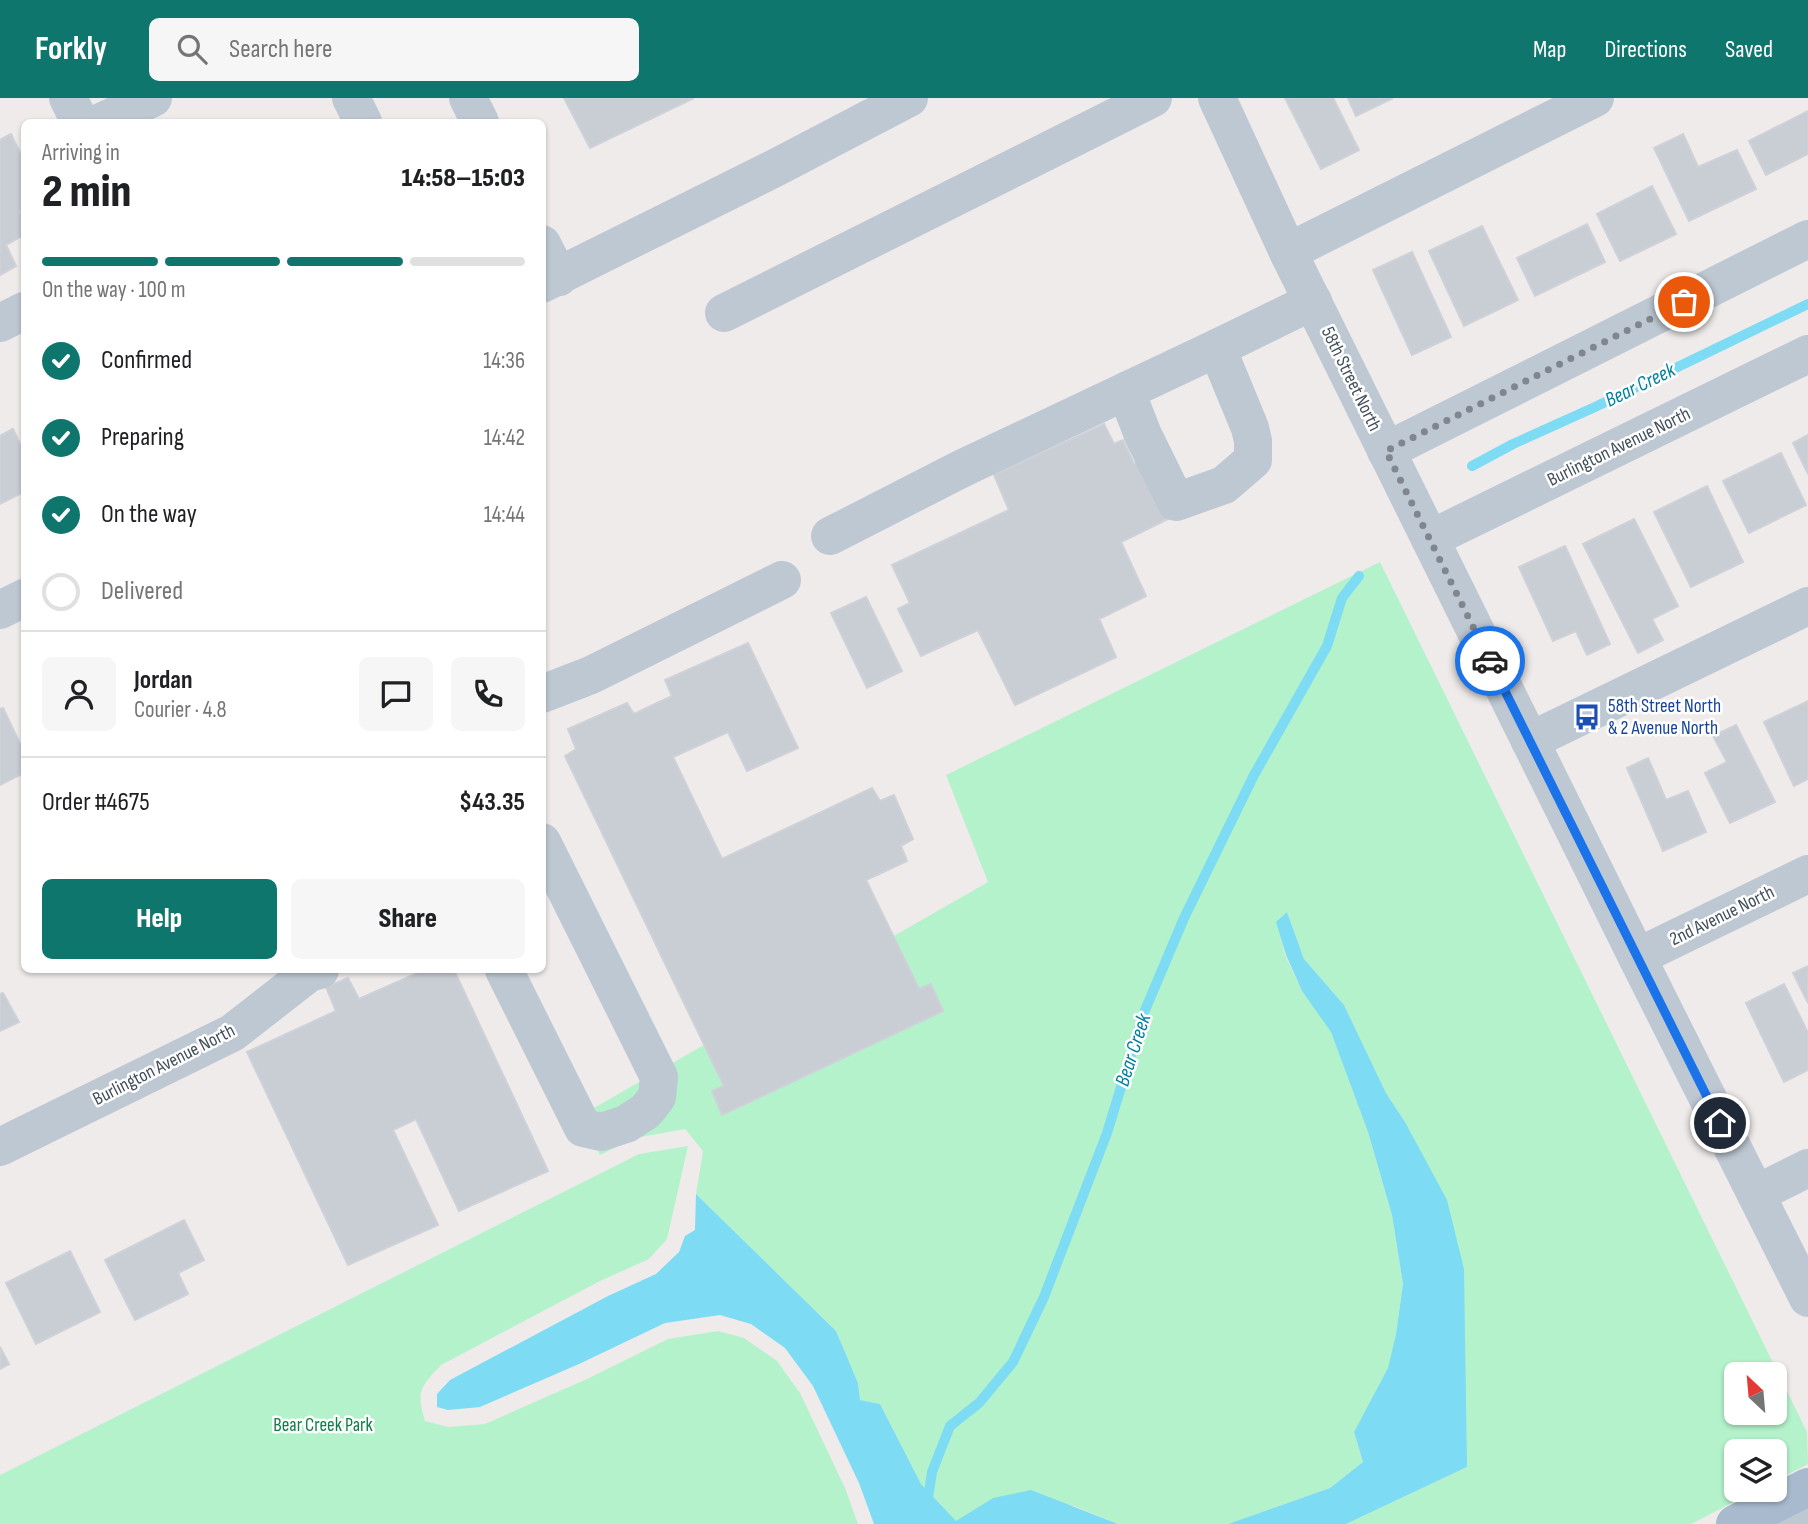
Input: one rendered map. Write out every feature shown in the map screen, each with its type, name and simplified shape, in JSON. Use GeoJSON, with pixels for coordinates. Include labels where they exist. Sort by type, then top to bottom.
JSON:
{"type":"FeatureCollection","features":[{"type":"Feature","properties":{"kind":"main road"},"geometry":{"type":"LineString","coordinates":[[1735,1524],[1808,1487]]}},
{"type":"Feature","properties":{"kind":"street"},"geometry":{"type":"LineString","coordinates":[[68,98],[78,119]]}},
{"type":"Feature","properties":{"kind":"street"},"geometry":{"type":"LineString","coordinates":[[108,119],[153,98]]}},
{"type":"Feature","properties":{"kind":"street"},"geometry":{"type":"LineString","coordinates":[[351,98],[362,119]]}},
{"type":"Feature","properties":{"kind":"street"},"geometry":{"type":"LineString","coordinates":[[468,98],[478,119]]}},
{"type":"Feature","properties":{"kind":"street"},"geometry":{"type":"LineString","coordinates":[[548,268],[777,167],[865,110],[909,98]]}},
{"type":"Feature","properties":{"kind":"street"},"geometry":{"type":"LineString","coordinates":[[724,313],[1153,98]]}},
{"type":"Feature","properties":{"kind":"street","name":"58th Street North"},"geometry":{"type":"LineString","coordinates":[[1217,98],[1288,252],[1386,451],[1808,1298]]}},
{"type":"Feature","properties":{"kind":"street"},"geometry":{"type":"LineString","coordinates":[[1288,252],[1595,98]]}},
{"type":"Feature","properties":{"kind":"street"},"geometry":{"type":"LineString","coordinates":[[1386,451],[1808,239]]}},
{"type":"Feature","properties":{"kind":"street"},"geometry":{"type":"LineString","coordinates":[[830,536],[963,468],[1313,301]]}},
{"type":"Feature","properties":{"kind":"street"},"geometry":{"type":"LineString","coordinates":[[0,323],[21,312]]}},
{"type":"Feature","properties":{"kind":"street"},"geometry":{"type":"LineString","coordinates":[[1126,391],[1143,435],[1176,502],[1224,485],[1253,460],[1253,441],[1217,348]]}},
{"type":"Feature","properties":{"kind":"street","name":"Burlington Avenue North"},"geometry":{"type":"LineString","coordinates":[[1430,539],[1808,354]]}},
{"type":"Feature","properties":{"kind":"street"},"geometry":{"type":"LineString","coordinates":[[546,692],[591,675],[782,580]]}},
{"type":"Feature","properties":{"kind":"street"},"geometry":{"type":"LineString","coordinates":[[0,610],[21,600]]}},
{"type":"Feature","properties":{"kind":"street"},"geometry":{"type":"LineString","coordinates":[[1530,741],[1808,606]]}},
{"type":"Feature","properties":{"kind":"street"},"geometry":{"type":"LineString","coordinates":[[506,973],[583,1128],[601,1132],[626,1124],[646,1111],[657,1097],[659,1077],[547,864]]}},
{"type":"Feature","properties":{"kind":"street","name":"2nd Avenue North"},"geometry":{"type":"LineString","coordinates":[[1637,957],[1808,874]]}},
{"type":"Feature","properties":{"kind":"street","name":"Burlington Avenue North"},"geometry":{"type":"LineString","coordinates":[[0,1147],[232,1033],[309,973]]}},
{"type":"Feature","properties":{"kind":"street"},"geometry":{"type":"LineString","coordinates":[[1756,1194],[1808,1168]]}},
{"type":"Feature","properties":{"kind":"street"},"geometry":{"type":"LineString","coordinates":[[1793,1524],[1808,1516]]}},
{"type":"Feature","properties":{"kind":"green space"},"geometry":{"type":"Polygon","coordinates":[[[1380,562],[1773,1362],[1724,1362],[1724,1425],[1787,1425],[1787,1391],[1807,1432],[1808,1464],[1787,1475],[1787,1439],[1724,1439],[1724,1502],[1734,1502],[1691,1524],[1346,1524],[1467,1467],[1405,1122],[1386,1093],[1344,1005],[1304,959],[1287,912],[1277,922],[1285,955],[1302,991],[1331,1031],[1368,1132],[1392,1215],[1403,1284],[1388,1369],[1354,1432],[1363,1462],[1330,1488],[1228,1524],[1118,1524],[1074,1506],[993,1498],[956,1522],[921,1484],[880,1404],[860,1400],[858,1383],[836,1331],[696,1194],[703,1151],[685,1129],[635,1138],[600,1155],[580,1116],[988,882],[946,775],[1380,562]]]}},
{"type":"Feature","properties":{"kind":"green space","name":"Bear Creek Park"},"geometry":{"type":"Polygon","coordinates":[[[688,1146],[667,1239],[649,1259],[600,1281],[441,1365],[422,1390],[421,1402],[425,1421],[448,1427],[485,1424],[587,1379],[668,1339],[718,1331],[744,1338],[777,1361],[800,1393],[845,1488],[858,1524],[0,1524],[0,1475],[639,1154],[688,1146]]]}},
{"type":"Feature","properties":{"kind":"water"},"geometry":{"type":"Polygon","coordinates":[[[1287,912],[1304,959],[1344,1005],[1386,1093],[1405,1122],[1447,1200],[1464,1269],[1467,1467],[1346,1524],[1228,1524],[1330,1488],[1363,1462],[1354,1432],[1388,1368],[1403,1284],[1392,1215],[1368,1132],[1331,1032],[1302,991],[1286,955],[1276,922],[1287,912]]]}},
{"type":"Feature","properties":{"kind":"water"},"geometry":{"type":"Polygon","coordinates":[[[696,1194],[836,1331],[858,1383],[860,1400],[880,1404],[921,1484],[956,1521],[993,1498],[1031,1490],[1118,1524],[874,1524],[859,1483],[813,1386],[785,1348],[751,1324],[720,1315],[665,1323],[480,1407],[448,1410],[437,1407],[437,1394],[450,1380],[608,1296],[656,1274],[679,1252],[685,1236],[695,1230],[696,1194]]]}},
{"type":"Feature","properties":{"kind":"building"},"geometry":{"type":"Polygon","coordinates":[[[564,98],[694,98],[590,148],[564,98]]]}},
{"type":"Feature","properties":{"kind":"building"},"geometry":{"type":"Polygon","coordinates":[[[1285,98],[1333,98],[1359,150],[1321,169],[1285,98]]]}},
{"type":"Feature","properties":{"kind":"building"},"geometry":{"type":"Polygon","coordinates":[[[1348,98],[1393,98],[1356,116],[1348,98]]]}},
{"type":"Feature","properties":{"kind":"building"},"geometry":{"type":"Polygon","coordinates":[[[1808,111],[1808,154],[1766,175],[1749,141],[1808,111]]]}},
{"type":"Feature","properties":{"kind":"building"},"geometry":{"type":"Polygon","coordinates":[[[11,134],[21,155],[21,237],[6,245],[16,266],[0,275],[0,140],[11,134]]]}},
{"type":"Feature","properties":{"kind":"building"},"geometry":{"type":"Polygon","coordinates":[[[1683,134],[1698,167],[1737,150],[1756,189],[1689,221],[1654,148],[1683,134]]]}},
{"type":"Feature","properties":{"kind":"building"},"geometry":{"type":"Polygon","coordinates":[[[1652,186],[1676,234],[1620,261],[1597,214],[1652,186]]]}},
{"type":"Feature","properties":{"kind":"building"},"geometry":{"type":"Polygon","coordinates":[[[1587,224],[1605,262],[1535,296],[1517,258],[1587,224]]]}},
{"type":"Feature","properties":{"kind":"building"},"geometry":{"type":"Polygon","coordinates":[[[1482,226],[1518,300],[1464,326],[1429,251],[1482,226]]]}},
{"type":"Feature","properties":{"kind":"building"},"geometry":{"type":"Polygon","coordinates":[[[1412,252],[1451,337],[1412,355],[1373,270],[1412,252]]]}},
{"type":"Feature","properties":{"kind":"building"},"geometry":{"type":"Polygon","coordinates":[[[1104,424],[1114,444],[1123,440],[1134,464],[1146,459],[1172,517],[1121,542],[1146,596],[1099,619],[1116,657],[1015,705],[978,630],[921,656],[898,609],[910,603],[892,565],[1009,510],[994,475],[1104,424]]]}},
{"type":"Feature","properties":{"kind":"building"},"geometry":{"type":"Polygon","coordinates":[[[13,429],[21,446],[21,494],[0,504],[0,436],[13,429]]]}},
{"type":"Feature","properties":{"kind":"building"},"geometry":{"type":"Polygon","coordinates":[[[1808,435],[1808,474],[1793,443],[1808,435]]]}},
{"type":"Feature","properties":{"kind":"building"},"geometry":{"type":"Polygon","coordinates":[[[1781,453],[1806,505],[1749,533],[1723,481],[1781,453]]]}},
{"type":"Feature","properties":{"kind":"building"},"geometry":{"type":"Polygon","coordinates":[[[1707,486],[1743,562],[1691,587],[1654,512],[1707,486]]]}},
{"type":"Feature","properties":{"kind":"building"},"geometry":{"type":"Polygon","coordinates":[[[1634,519],[1678,606],[1652,619],[1663,640],[1638,653],[1583,544],[1634,519]]]}},
{"type":"Feature","properties":{"kind":"building"},"geometry":{"type":"Polygon","coordinates":[[[1565,546],[1610,644],[1587,655],[1576,631],[1553,641],[1519,567],[1565,546]]]}},
{"type":"Feature","properties":{"kind":"building"},"geometry":{"type":"Polygon","coordinates":[[[866,597],[902,671],[867,688],[831,613],[866,597]]]}},
{"type":"Feature","properties":{"kind":"building"},"geometry":{"type":"Polygon","coordinates":[[[748,643],[798,748],[747,771],[728,732],[673,757],[722,859],[872,788],[880,801],[894,795],[913,839],[901,846],[907,861],[866,880],[919,989],[931,984],[943,1011],[722,1115],[712,1091],[724,1086],[565,756],[576,749],[568,729],[627,703],[634,714],[672,696],[665,680],[748,643]]]}},
{"type":"Feature","properties":{"kind":"building"},"geometry":{"type":"Polygon","coordinates":[[[1808,701],[1808,779],[1794,786],[1764,722],[1808,701]]]}},
{"type":"Feature","properties":{"kind":"building"},"geometry":{"type":"Polygon","coordinates":[[[3,708],[21,746],[21,774],[0,785],[0,709],[3,708]]]}},
{"type":"Feature","properties":{"kind":"building"},"geometry":{"type":"Polygon","coordinates":[[[1736,725],[1775,802],[1730,823],[1705,773],[1727,762],[1713,736],[1736,725]]]}},
{"type":"Feature","properties":{"kind":"building"},"geometry":{"type":"Polygon","coordinates":[[[1648,758],[1666,800],[1688,791],[1706,832],[1663,851],[1627,768],[1648,758]]]}},
{"type":"Feature","properties":{"kind":"building"},"geometry":{"type":"Polygon","coordinates":[[[1808,966],[1808,1003],[1793,973],[1808,966]]]}},
{"type":"Feature","properties":{"kind":"building"},"geometry":{"type":"Polygon","coordinates":[[[417,973],[455,973],[548,1171],[459,1211],[416,1119],[393,1130],[438,1225],[348,1265],[247,1052],[336,1011],[326,987],[348,978],[359,999],[417,973]]]}},
{"type":"Feature","properties":{"kind":"building"},"geometry":{"type":"Polygon","coordinates":[[[1784,984],[1808,1033],[1808,1070],[1784,1082],[1746,1003],[1784,984]]]}},
{"type":"Feature","properties":{"kind":"building"},"geometry":{"type":"Polygon","coordinates":[[[3,993],[19,1022],[0,1031],[0,994],[3,993]]]}},
{"type":"Feature","properties":{"kind":"building"},"geometry":{"type":"Polygon","coordinates":[[[184,1220],[204,1260],[178,1273],[188,1294],[135,1320],[105,1260],[184,1220]]]}},
{"type":"Feature","properties":{"kind":"building"},"geometry":{"type":"Polygon","coordinates":[[[70,1251],[100,1312],[36,1344],[6,1283],[70,1251]]]}},
{"type":"Feature","properties":{"kind":"building"},"geometry":{"type":"Polygon","coordinates":[[[0,1347],[9,1364],[0,1369],[0,1347]]]}},
{"type":"Feature","properties":{"kind":"waterway","name":"Bear Creek"},"geometry":{"type":"LineString","coordinates":[[1472,466],[1808,304]]}},
{"type":"Feature","properties":{"kind":"waterway","name":"Bear Creek"},"geometry":{"type":"LineString","coordinates":[[924,1524],[932,1472],[950,1426],[979,1403],[1013,1362],[1044,1297],[1107,1133],[1143,1015],[1184,918],[1254,775],[1327,646],[1342,598],[1359,576]]}},
{"type":"Feature","properties":{"kind":"way so far"},"geometry":{"type":"LineString","coordinates":[[1490,661],[1386,451],[1684,302]]}},
{"type":"Feature","properties":{"kind":"place","name":"58th Street North & 2 Avenue North"},"geometry":{"type":"Point","coordinates":[1587,717]}},
{"type":"Feature","properties":{"kind":"route"},"geometry":{"type":"LineString","coordinates":[[1490,661],[1720,1123]]}}]}
